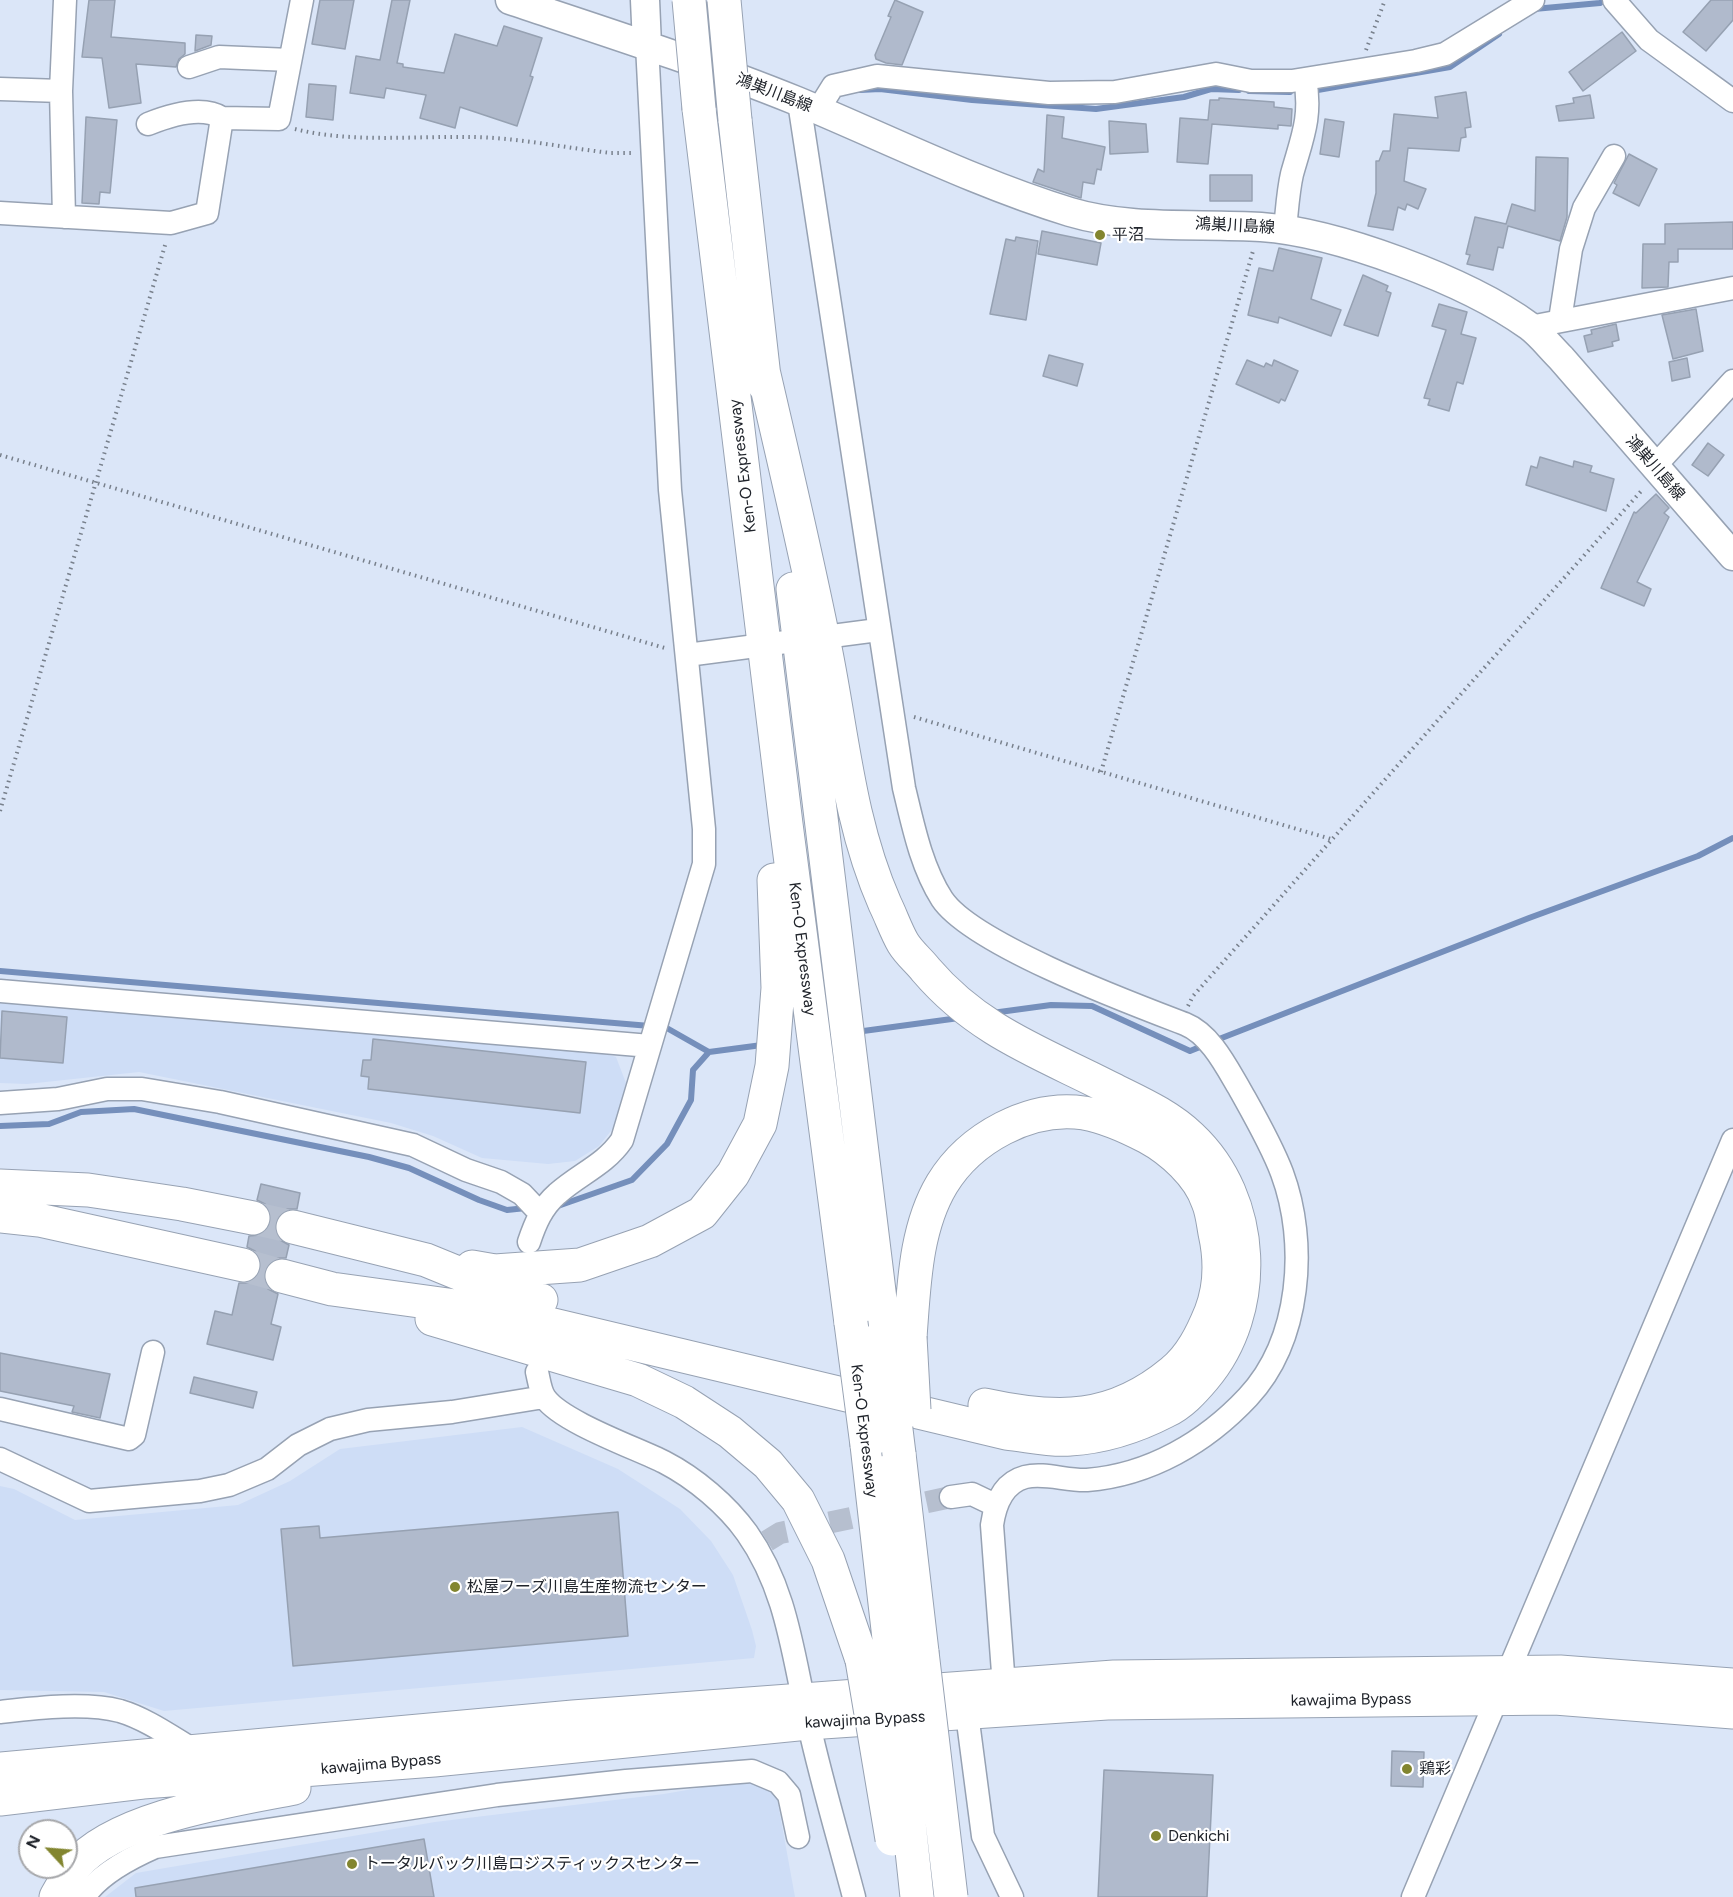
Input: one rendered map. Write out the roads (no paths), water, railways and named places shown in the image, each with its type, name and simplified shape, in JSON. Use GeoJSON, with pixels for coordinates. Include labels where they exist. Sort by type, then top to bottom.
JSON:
{"type":"FeatureCollection","features":[{"type":"Feature","properties":{"kind":"highway","name":"Ken-O Expressway"},"geometry":{"type":"LineString","coordinates":[[689,0],[699,109],[786,824],[867,1445],[904,1655],[951,1897]]}},
{"type":"Feature","properties":{"kind":"highway","name":"Ken-O Expressway"},"geometry":{"type":"LineString","coordinates":[[724,0],[762,366],[811,638],[847,1033],[897,1335]]}},
{"type":"Feature","properties":{"kind":"highway"},"geometry":{"type":"LineString","coordinates":[[332,1289],[499,1312],[1006,1433],[1068,1440],[1111,1433],[1168,1411],[1193,1391],[1217,1363],[1232,1334],[1242,1301],[1245,1268],[1243,1241],[1230,1196],[1211,1160],[1193,1139],[1166,1115],[1035,1052],[969,1012],[940,987],[903,943],[869,868],[811,638]]}},
{"type":"Feature","properties":{"kind":"highway"},"geometry":{"type":"LineString","coordinates":[[293,1227],[426,1260],[495,1271],[580,1265],[650,1240],[702,1213],[732,1174],[760,1124],[772,1066],[778,988],[774,858],[786,824]]}},
{"type":"Feature","properties":{"kind":"highway"},"geometry":{"type":"LineString","coordinates":[[426,1260],[502,1291],[703,1339],[1016,1412],[1082,1415],[1119,1406],[1155,1386],[1184,1362],[1203,1330],[1216,1298],[1221,1258],[1208,1200],[1184,1165],[1162,1145],[1128,1127],[1084,1113],[1051,1112],[1005,1126],[961,1156],[941,1185],[916,1261],[897,1335],[908,1456],[903,1897]]}},
{"type":"Feature","properties":{"kind":"highway"},"geometry":{"type":"LineString","coordinates":[[0,1186],[88,1190],[182,1204],[253,1218]]}},
{"type":"Feature","properties":{"kind":"highway"},"geometry":{"type":"LineString","coordinates":[[0,1216],[39,1220],[243,1265]]}},
{"type":"Feature","properties":{"kind":"highway"},"geometry":{"type":"LineString","coordinates":[[282,1276],[638,1380],[684,1402],[730,1432],[768,1464],[798,1500],[828,1560],[904,1655],[962,1852],[960,1897]]}},
{"type":"Feature","properties":{"kind":"highway","name":"Ken-O Expressway"},"geometry":{"type":"LineString","coordinates":[[904,1655],[917,1897]]}},
{"type":"Feature","properties":{"kind":"highway","name":"kawajima Bypass"},"geometry":{"type":"LineString","coordinates":[[0,1769],[573,1718],[807,1712],[968,1714],[1107,1703],[1500,1686],[1560,1672],[1733,1685]]}},
{"type":"Feature","properties":{"kind":"highway","name":"kawajima Bypass"},"geometry":{"type":"LineString","coordinates":[[0,1798],[143,1782],[434,1760],[1004,1686],[1114,1677],[1500,1686],[1554,1698],[1733,1712]]}},
{"type":"Feature","properties":{"kind":"highway"},"geometry":{"type":"LineString","coordinates":[[0,1746],[51,1747],[113,1759]]}},
{"type":"Feature","properties":{"kind":"highway"},"geometry":{"type":"LineString","coordinates":[[56,1897],[76,1865],[102,1843],[177,1812],[434,1760]]}},
{"type":"Feature","properties":{"kind":"main road","name":"鴻巣川島線"},"geometry":{"type":"LineString","coordinates":[[510,0],[647,45],[809,106],[1070,212],[1105,220],[1273,228],[1342,242],[1394,260],[1490,303],[1530,327],[1561,358],[1733,556]]}},
{"type":"Feature","properties":{"kind":"main road"},"geometry":{"type":"LineString","coordinates":[[645,0],[647,45]]}},
{"type":"Feature","properties":{"kind":"street"},"geometry":{"type":"LineString","coordinates":[[64,217],[61,91],[65,0]]}},
{"type":"Feature","properties":{"kind":"street"},"geometry":{"type":"LineString","coordinates":[[148,124],[164,117],[187,113],[215,113],[222,118],[279,119],[302,0]]}},
{"type":"Feature","properties":{"kind":"street"},"geometry":{"type":"LineString","coordinates":[[1004,1686],[992,1525],[995,1505],[1007,1488],[1025,1477],[1089,1480],[1134,1471],[1174,1455],[1212,1432],[1251,1394],[1278,1351],[1296,1292],[1295,1223],[1283,1174],[1254,1114],[1217,1052],[1192,1027],[1088,984],[984,935],[959,918],[943,900],[928,873],[914,832],[904,788],[893,710],[878,630],[809,106],[833,86],[877,76],[1049,93],[1115,92],[1216,74],[1251,81],[1306,86],[1358,71],[1445,54],[1533,0]]}},
{"type":"Feature","properties":{"kind":"street"},"geometry":{"type":"LineString","coordinates":[[1614,0],[1649,40],[1733,101]]}},
{"type":"Feature","properties":{"kind":"street"},"geometry":{"type":"LineString","coordinates":[[529,1242],[541,1212],[557,1194],[612,1155],[622,1140],[704,864],[704,830],[670,490],[647,45]]}},
{"type":"Feature","properties":{"kind":"street"},"geometry":{"type":"LineString","coordinates":[[189,67],[219,57],[290,60]]}},
{"type":"Feature","properties":{"kind":"street"},"geometry":{"type":"LineString","coordinates":[[1273,228],[1308,124],[1306,86]]}},
{"type":"Feature","properties":{"kind":"street"},"geometry":{"type":"LineString","coordinates":[[0,89],[61,91]]}},
{"type":"Feature","properties":{"kind":"street"},"geometry":{"type":"LineString","coordinates":[[0,213],[171,223],[207,213],[222,118]]}},
{"type":"Feature","properties":{"kind":"street"},"geometry":{"type":"LineString","coordinates":[[1560,320],[1571,249],[1584,208],[1614,156]]}},
{"type":"Feature","properties":{"kind":"street"},"geometry":{"type":"LineString","coordinates":[[1530,327],[1733,288]]}},
{"type":"Feature","properties":{"kind":"street"},"geometry":{"type":"LineString","coordinates":[[1657,470],[1733,381]]}},
{"type":"Feature","properties":{"kind":"street"},"geometry":{"type":"LineString","coordinates":[[687,655],[878,630]]}},
{"type":"Feature","properties":{"kind":"street"},"geometry":{"type":"LineString","coordinates":[[0,991],[651,1043]]}},
{"type":"Feature","properties":{"kind":"street"},"geometry":{"type":"LineString","coordinates":[[0,1103],[58,1099],[107,1089],[142,1089],[220,1102],[413,1145],[466,1170],[501,1182],[522,1194],[541,1212]]}},
{"type":"Feature","properties":{"kind":"street"},"geometry":{"type":"LineString","coordinates":[[1413,1897],[1500,1686],[1733,1140]]}},
{"type":"Feature","properties":{"kind":"street"},"geometry":{"type":"LineString","coordinates":[[0,1409],[129,1439],[134,1435],[153,1352]]}},
{"type":"Feature","properties":{"kind":"street"},"geometry":{"type":"LineString","coordinates":[[537,1372],[544,1397],[573,1419],[613,1440],[666,1463],[706,1490],[761,1545],[794,1644],[807,1712],[854,1897]]}},
{"type":"Feature","properties":{"kind":"street"},"geometry":{"type":"LineString","coordinates":[[0,1459],[89,1501],[200,1491],[229,1485],[267,1469],[298,1445],[330,1429],[368,1420],[452,1412],[544,1397]]}},
{"type":"Feature","properties":{"kind":"street"},"geometry":{"type":"LineString","coordinates":[[951,1497],[972,1494],[995,1505]]}},
{"type":"Feature","properties":{"kind":"street"},"geometry":{"type":"LineString","coordinates":[[0,1712],[46,1708],[119,1711],[147,1723],[197,1752]]}},
{"type":"Feature","properties":{"kind":"street"},"geometry":{"type":"LineString","coordinates":[[968,1714],[983,1836],[1012,1897]]}},
{"type":"Feature","properties":{"kind":"street"},"geometry":{"type":"LineString","coordinates":[[84,1897],[89,1890],[132,1857],[155,1847],[497,1795],[626,1781],[752,1771],[778,1782],[789,1795],[798,1837]]}},
{"type":"Feature","properties":{"kind":"waterway"},"geometry":{"type":"LineString","coordinates":[[1534,9],[1600,3],[1604,0]]}},
{"type":"Feature","properties":{"kind":"waterway"},"geometry":{"type":"LineString","coordinates":[[1312,91],[1450,67],[1499,34]]}},
{"type":"Feature","properties":{"kind":"waterway"},"geometry":{"type":"LineString","coordinates":[[860,90],[880,89],[972,100],[1096,109],[1184,97],[1211,89],[1239,90]]}},
{"type":"Feature","properties":{"kind":"waterway"},"geometry":{"type":"LineString","coordinates":[[1249,91],[1290,92]]}},
{"type":"Feature","properties":{"kind":"waterway"},"geometry":{"type":"LineString","coordinates":[[1214,1041],[1529,918],[1698,856],[1733,838]]}},
{"type":"Feature","properties":{"kind":"waterway"},"geometry":{"type":"LineString","coordinates":[[0,971],[650,1026]]}},
{"type":"Feature","properties":{"kind":"waterway"},"geometry":{"type":"LineString","coordinates":[[992,1013],[1051,1005],[1092,1006],[1190,1051],[1205,1045]]}},
{"type":"Feature","properties":{"kind":"waterway"},"geometry":{"type":"LineString","coordinates":[[856,1032],[959,1018]]}},
{"type":"Feature","properties":{"kind":"waterway"},"geometry":{"type":"LineString","coordinates":[[660,1027],[665,1027],[709,1052],[762,1045]]}},
{"type":"Feature","properties":{"kind":"waterway"},"geometry":{"type":"LineString","coordinates":[[555,1207],[632,1180],[667,1144],[691,1100],[693,1070],[709,1052]]}},
{"type":"Feature","properties":{"kind":"waterway"},"geometry":{"type":"LineString","coordinates":[[0,1126],[49,1124],[81,1112],[134,1109],[369,1157],[409,1168],[479,1200],[507,1210],[526,1208]]}},
{"type":"Feature","properties":{"kind":"tunnel"},"geometry":{"type":"LineString","coordinates":[[253,1218],[293,1227]]}},
{"type":"Feature","properties":{"kind":"tunnel"},"geometry":{"type":"LineString","coordinates":[[243,1265],[282,1276]]}},
{"type":"Feature","properties":{"kind":"tunnel"},"geometry":{"type":"LineString","coordinates":[[767,1541],[780,1533],[951,1497]]}},
{"type":"Feature","properties":{"kind":"place","name":"平沼"},"geometry":{"type":"Point","coordinates":[1100,235]}},
{"type":"Feature","properties":{"kind":"place","name":"松屋フーズ川島生産物流センター"},"geometry":{"type":"Point","coordinates":[455,1587]}},
{"type":"Feature","properties":{"kind":"place","name":"鶏彩"},"geometry":{"type":"Point","coordinates":[1407,1769]}},
{"type":"Feature","properties":{"kind":"place","name":"Denkichi"},"geometry":{"type":"Point","coordinates":[1156,1836]}},
{"type":"Feature","properties":{"kind":"place","name":"トータルバック川島ロジスティックスセンター"},"geometry":{"type":"Point","coordinates":[352,1864]}}]}
